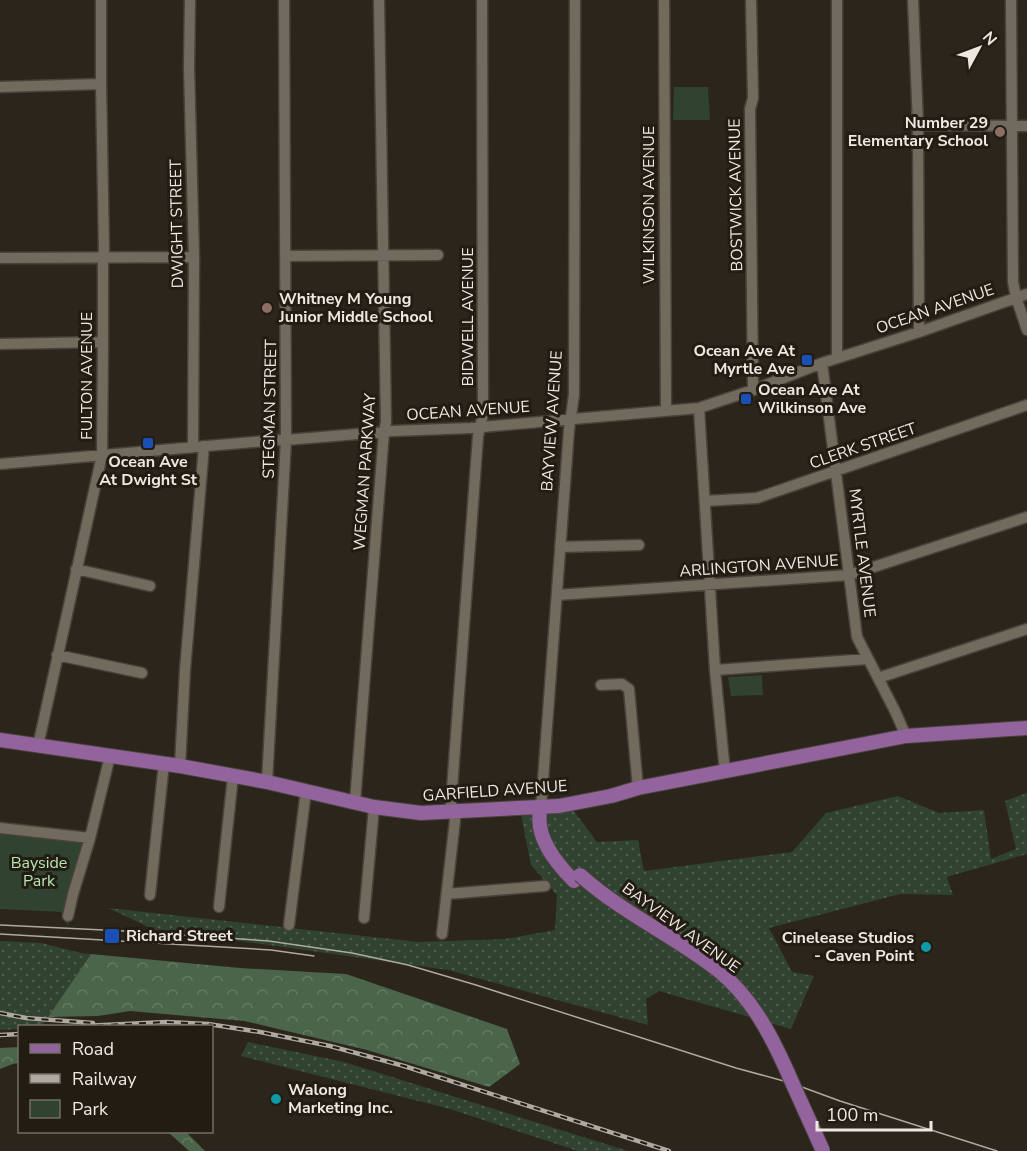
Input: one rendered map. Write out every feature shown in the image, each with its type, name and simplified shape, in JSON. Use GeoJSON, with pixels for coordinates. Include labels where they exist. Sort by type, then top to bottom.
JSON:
{"type":"FeatureCollection","features":[{"type":"Feature","properties":{"kind":"main road","name":"GARFIELD AVENUE"},"geometry":{"type":"LineString","coordinates":[[0,740],[180,766],[267,782],[374,807],[421,813],[541,807],[578,802],[638,788],[906,736],[1027,728]]}},
{"type":"Feature","properties":{"kind":"main road","name":"BAYVIEW AVENUE"},"geometry":{"type":"LineString","coordinates":[[541,807],[557,846],[577,878],[597,899],[708,973],[734,997],[752,1020],[766,1046],[814,1151]]}},
{"type":"Feature","properties":{"kind":"main road","name":"BAYVIEW AVENUE"},"geometry":{"type":"LineString","coordinates":[[577,878],[602,892],[709,964],[745,998],[773,1040],[823,1151]]}},
{"type":"Feature","properties":{"kind":"street","name":"FULTON AVENUE"},"geometry":{"type":"LineString","coordinates":[[38,746],[102,455],[104,249],[100,0]]}},
{"type":"Feature","properties":{"kind":"street","name":"DWIGHT STREET"},"geometry":{"type":"LineString","coordinates":[[180,766],[199,446],[189,66],[190,0]]}},
{"type":"Feature","properties":{"kind":"street","name":"STEGMAN STREET"},"geometry":{"type":"LineString","coordinates":[[267,782],[286,440],[284,0]]}},
{"type":"Feature","properties":{"kind":"street","name":"WEGMAN PARKWAY"},"geometry":{"type":"LineString","coordinates":[[355,802],[386,422],[379,0]]}},
{"type":"Feature","properties":{"kind":"street","name":"BIDWELL AVENUE"},"geometry":{"type":"LineString","coordinates":[[442,934],[455,820],[451,802],[478,436],[483,414],[482,0]]}},
{"type":"Feature","properties":{"kind":"street","name":"BAYVIEW AVENUE"},"geometry":{"type":"LineString","coordinates":[[541,807],[574,384],[575,0]]}},
{"type":"Feature","properties":{"kind":"street","name":"WILKINSON AVENUE"},"geometry":{"type":"LineString","coordinates":[[664,0],[666,411]]}},
{"type":"Feature","properties":{"kind":"street","name":"BOSTWICK AVENUE"},"geometry":{"type":"LineString","coordinates":[[751,0],[753,390]]}},
{"type":"Feature","properties":{"kind":"street"},"geometry":{"type":"LineString","coordinates":[[837,0],[837,358]]}},
{"type":"Feature","properties":{"kind":"street"},"geometry":{"type":"LineString","coordinates":[[913,0],[918,125],[919,332]]}},
{"type":"Feature","properties":{"kind":"street"},"geometry":{"type":"LineString","coordinates":[[1011,0],[1013,282],[1027,330]]}},
{"type":"Feature","properties":{"kind":"street"},"geometry":{"type":"LineString","coordinates":[[0,87],[100,84]]}},
{"type":"Feature","properties":{"kind":"street"},"geometry":{"type":"LineString","coordinates":[[918,125],[1027,126]]}},
{"type":"Feature","properties":{"kind":"street"},"geometry":{"type":"LineString","coordinates":[[286,256],[438,255]]}},
{"type":"Feature","properties":{"kind":"street"},"geometry":{"type":"LineString","coordinates":[[0,258],[194,257]]}},
{"type":"Feature","properties":{"kind":"street","name":"OCEAN AVENUE"},"geometry":{"type":"LineString","coordinates":[[0,464],[199,446],[480,427],[699,408],[822,363],[1027,294]]}},
{"type":"Feature","properties":{"kind":"street"},"geometry":{"type":"LineString","coordinates":[[0,344],[103,342]]}},
{"type":"Feature","properties":{"kind":"street","name":"MYRTLE AVENUE"},"geometry":{"type":"LineString","coordinates":[[822,363],[857,637],[906,736]]}},
{"type":"Feature","properties":{"kind":"street","name":"CLERK STREET"},"geometry":{"type":"LineString","coordinates":[[705,501],[757,498],[1027,405]]}},
{"type":"Feature","properties":{"kind":"street"},"geometry":{"type":"LineString","coordinates":[[699,408],[725,772]]}},
{"type":"Feature","properties":{"kind":"street","name":"ARLINGTON AVENUE"},"geometry":{"type":"LineString","coordinates":[[557,595],[849,574],[1027,517]]}},
{"type":"Feature","properties":{"kind":"street"},"geometry":{"type":"LineString","coordinates":[[560,547],[639,545]]}},
{"type":"Feature","properties":{"kind":"street"},"geometry":{"type":"LineString","coordinates":[[76,569],[150,586]]}},
{"type":"Feature","properties":{"kind":"street"},"geometry":{"type":"LineString","coordinates":[[878,678],[1027,629]]}},
{"type":"Feature","properties":{"kind":"street"},"geometry":{"type":"LineString","coordinates":[[57,655],[142,673]]}},
{"type":"Feature","properties":{"kind":"street"},"geometry":{"type":"LineString","coordinates":[[716,670],[868,659]]}},
{"type":"Feature","properties":{"kind":"street"},"geometry":{"type":"LineString","coordinates":[[601,685],[622,684],[629,689],[638,788]]}},
{"type":"Feature","properties":{"kind":"street"},"geometry":{"type":"LineString","coordinates":[[68,915],[110,756]]}},
{"type":"Feature","properties":{"kind":"street"},"geometry":{"type":"LineString","coordinates":[[150,895],[164,764]]}},
{"type":"Feature","properties":{"kind":"street"},"geometry":{"type":"LineString","coordinates":[[219,907],[233,776]]}},
{"type":"Feature","properties":{"kind":"street"},"geometry":{"type":"LineString","coordinates":[[289,925],[306,791]]}},
{"type":"Feature","properties":{"kind":"street"},"geometry":{"type":"LineString","coordinates":[[364,918],[374,807]]}},
{"type":"Feature","properties":{"kind":"street"},"geometry":{"type":"LineString","coordinates":[[0,828],[90,838]]}},
{"type":"Feature","properties":{"kind":"street"},"geometry":{"type":"LineString","coordinates":[[447,894],[545,886]]}},
{"type":"Feature","properties":{"kind":"green space"},"geometry":{"type":"Polygon","coordinates":[[[674,87],[708,87],[710,120],[673,120],[674,87]]]}},
{"type":"Feature","properties":{"kind":"green space"},"geometry":{"type":"Polygon","coordinates":[[[762,675],[763,695],[731,696],[728,677],[762,675]]]}},
{"type":"Feature","properties":{"kind":"green space"},"geometry":{"type":"Polygon","coordinates":[[[1027,793],[1027,854],[947,877],[953,895],[900,894],[769,928],[792,972],[814,976],[791,1029],[659,991],[646,999],[648,1025],[448,970],[153,929],[108,908],[419,942],[505,939],[555,930],[557,895],[531,865],[520,810],[570,806],[597,842],[638,840],[644,871],[792,852],[826,813],[898,796],[939,813],[984,810],[991,859],[1016,849],[1005,801],[1027,793]]]}},
{"type":"Feature","properties":{"kind":"green space","name":"Bayside Park"},"geometry":{"type":"Polygon","coordinates":[[[0,829],[89,840],[68,926],[61,912],[0,909],[0,829]]]}},
{"type":"Feature","properties":{"kind":"green space"},"geometry":{"type":"Polygon","coordinates":[[[0,941],[41,943],[91,954],[43,1025],[18,1025],[18,1029],[0,1030],[0,941]]]}},
{"type":"Feature","properties":{"kind":"green space"},"geometry":{"type":"Polygon","coordinates":[[[91,954],[240,968],[346,974],[507,1029],[520,1064],[489,1087],[367,1050],[244,1021],[130,1011],[98,1016],[48,1017],[91,954]]]}},
{"type":"Feature","properties":{"kind":"green space"},"geometry":{"type":"Polygon","coordinates":[[[248,1042],[344,1062],[628,1151],[578,1151],[450,1109],[241,1056],[248,1042]]]}},
{"type":"Feature","properties":{"kind":"green space"},"geometry":{"type":"Polygon","coordinates":[[[18,1047],[18,1063],[0,1069],[0,1048],[18,1047]]]}},
{"type":"Feature","properties":{"kind":"green space"},"geometry":{"type":"Polygon","coordinates":[[[169,1133],[187,1133],[205,1151],[189,1151],[169,1133]]]}},
{"type":"Feature","properties":{"kind":"tram line"},"geometry":{"type":"LineString","coordinates":[[0,925],[269,941],[352,953],[408,965],[736,1068],[791,1083],[997,1151]]}},
{"type":"Feature","properties":{"kind":"tram line"},"geometry":{"type":"LineString","coordinates":[[0,934],[271,950],[314,956]]}},
{"type":"Feature","properties":{"kind":"railway"},"geometry":{"type":"LineString","coordinates":[[0,1013],[26,1018],[93,1023]]}},
{"type":"Feature","properties":{"kind":"railway"},"geometry":{"type":"LineString","coordinates":[[104,1025],[166,1022],[208,1024],[330,1046],[404,1066],[669,1151]]}},
{"type":"Feature","properties":{"kind":"railway"},"geometry":{"type":"LineString","coordinates":[[0,1035],[18,1034]]}},
{"type":"Feature","properties":{"kind":"place","name":"Number 29 Elementary School"},"geometry":{"type":"Point","coordinates":[1000,132]}},
{"type":"Feature","properties":{"kind":"place","name":"Whitney M Young Junior Middle School"},"geometry":{"type":"Point","coordinates":[267,308]}},
{"type":"Feature","properties":{"kind":"place","name":"Ocean Ave At Myrtle Ave"},"geometry":{"type":"Point","coordinates":[807,360]}},
{"type":"Feature","properties":{"kind":"place","name":"Ocean Ave At Wilkinson Ave"},"geometry":{"type":"Point","coordinates":[746,399]}},
{"type":"Feature","properties":{"kind":"place","name":"Ocean Ave At Dwight St"},"geometry":{"type":"Point","coordinates":[148,443]}},
{"type":"Feature","properties":{"kind":"place","name":"Richard Street"},"geometry":{"type":"Point","coordinates":[112,936]}},
{"type":"Feature","properties":{"kind":"place","name":"Cinelease Studios - Caven Point"},"geometry":{"type":"Point","coordinates":[926,947]}},
{"type":"Feature","properties":{"kind":"place","name":"Walong Marketing Inc."},"geometry":{"type":"Point","coordinates":[276,1099]}}]}
